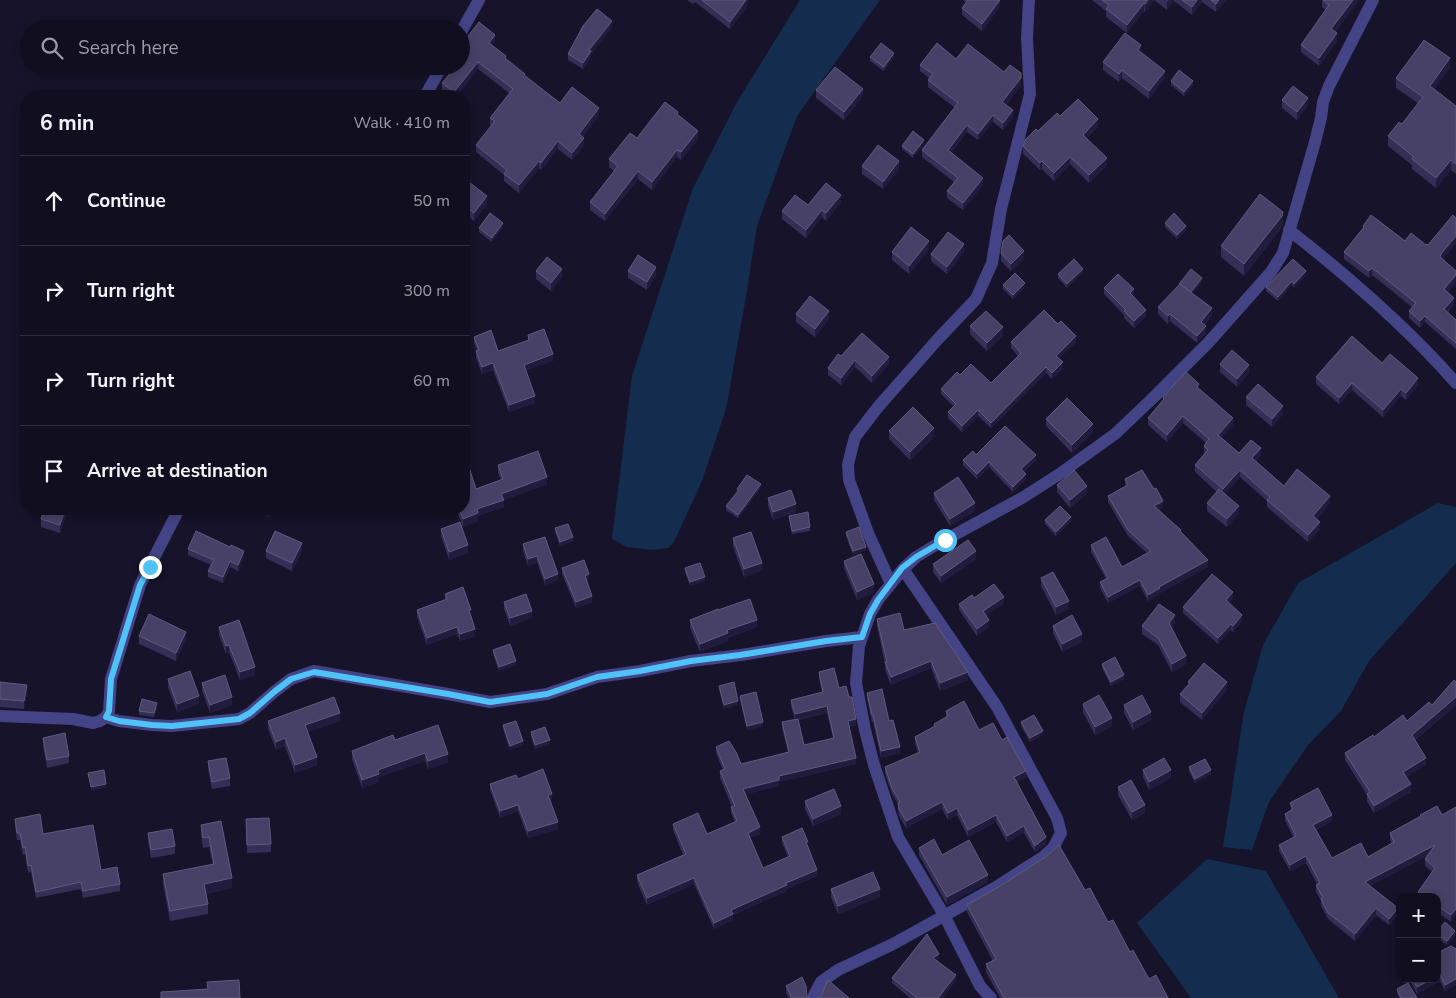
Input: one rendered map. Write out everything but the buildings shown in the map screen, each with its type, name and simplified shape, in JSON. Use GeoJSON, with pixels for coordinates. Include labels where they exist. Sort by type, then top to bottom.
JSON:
{"type":"FeatureCollection","features":[{"type":"Feature","properties":{"kind":"street"},"geometry":{"type":"LineString","coordinates":[[468,20],[479,0]]}},
{"type":"Feature","properties":{"kind":"street"},"geometry":{"type":"LineString","coordinates":[[890,584],[868,533],[849,480],[848,465],[852,448],[856,437],[878,407],[976,298],[992,263],[1001,209],[1030,94],[1027,38],[1029,0]]}},
{"type":"Feature","properties":{"kind":"street"},"geometry":{"type":"LineString","coordinates":[[991,998],[980,986],[944,915],[898,837],[874,766],[856,683],[859,646],[870,614],[902,568],[916,557],[1022,498],[1115,434],[1208,343],[1271,272],[1283,253],[1315,142],[1323,102],[1329,86],[1373,0]]}},
{"type":"Feature","properties":{"kind":"street"},"geometry":{"type":"LineString","coordinates":[[428,90],[437,75]]}},
{"type":"Feature","properties":{"kind":"street"},"geometry":{"type":"LineString","coordinates":[[1289,230],[1370,297],[1417,340],[1456,383]]}},
{"type":"Feature","properties":{"kind":"street"},"geometry":{"type":"LineString","coordinates":[[0,716],[73,719],[93,723],[106,717],[109,711],[111,679],[138,590],[176,515]]}},
{"type":"Feature","properties":{"kind":"street"},"geometry":{"type":"LineString","coordinates":[[814,998],[821,982],[838,970],[893,944],[996,887],[1043,856],[1052,848],[1061,834],[1057,818],[997,707],[902,568]]}},
{"type":"Feature","properties":{"kind":"street"},"geometry":{"type":"LineString","coordinates":[[106,717],[119,721],[172,726],[239,719],[250,713],[291,679],[314,672],[490,702],[547,694],[597,677],[691,661],[862,637]]}},
{"type":"Feature","properties":{"kind":"water"},"geometry":{"type":"Polygon","coordinates":[[[800,0],[880,0],[797,116],[757,226],[726,409],[702,481],[674,542],[668,548],[651,550],[627,547],[612,539],[632,376],[693,188],[737,102],[800,0]]]}},
{"type":"Feature","properties":{"kind":"water"},"geometry":{"type":"Polygon","coordinates":[[[1438,503],[1456,507],[1456,563],[1369,661],[1341,711],[1308,745],[1269,802],[1252,850],[1223,847],[1244,712],[1263,645],[1298,583],[1438,503]]]}},
{"type":"Feature","properties":{"kind":"water"},"geometry":{"type":"Polygon","coordinates":[[[1207,859],[1266,871],[1339,998],[1191,998],[1137,923],[1207,859]]]}},
{"type":"Feature","properties":{"kind":"route"},"geometry":{"type":"LineString","coordinates":[[150,567],[140,585],[111,679],[110,704],[106,717],[119,721],[172,726],[239,719],[250,713],[291,679],[314,672],[490,702],[547,694],[597,677],[691,661],[862,637],[870,614],[878,600],[902,568],[916,557],[945,540]]}}]}
